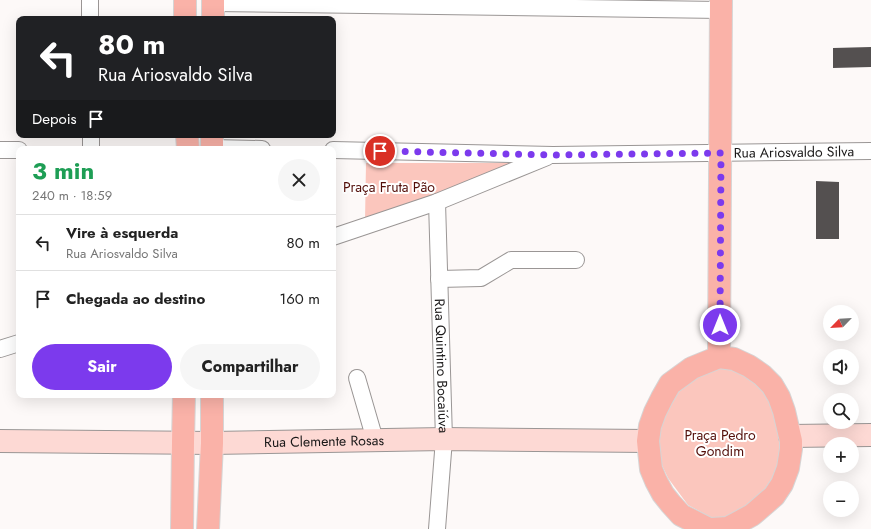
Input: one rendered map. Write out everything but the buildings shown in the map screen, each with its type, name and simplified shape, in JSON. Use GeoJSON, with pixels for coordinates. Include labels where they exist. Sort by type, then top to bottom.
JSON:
{"type":"FeatureCollection","features":[{"type":"Feature","properties":{"kind":"main road"},"geometry":{"type":"LineString","coordinates":[[185,0],[185,16]]}},
{"type":"Feature","properties":{"kind":"main road"},"geometry":{"type":"LineString","coordinates":[[720,357],[721,5]]}},
{"type":"Feature","properties":{"kind":"main road"},"geometry":{"type":"LineString","coordinates":[[720,357],[734,359],[749,366],[762,375],[772,385],[779,397],[784,411],[790,442],[788,468],[782,484],[774,496],[752,515],[719,529],[682,515],[671,504],[663,494],[656,481],[652,469],[648,441],[650,426],[655,412],[670,384],[692,368],[720,357]]}},
{"type":"Feature","properties":{"kind":"main road"},"geometry":{"type":"LineString","coordinates":[[182,529],[184,398]]}},
{"type":"Feature","properties":{"kind":"main road"},"geometry":{"type":"LineString","coordinates":[[208,529],[212,442],[212,398]]}},
{"type":"Feature","properties":{"kind":"main road"},"geometry":{"type":"LineString","coordinates":[[790,442],[871,435]]}},
{"type":"Feature","properties":{"kind":"main road","name":"Rua Clemente Rosas"},"geometry":{"type":"LineString","coordinates":[[0,441],[212,442],[444,439],[648,441]]}},
{"type":"Feature","properties":{"kind":"main road"},"geometry":{"type":"LineString","coordinates":[[790,442],[823,448]]}},
{"type":"Feature","properties":{"kind":"main road"},"geometry":{"type":"LineString","coordinates":[[859,449],[871,450]]}},
{"type":"Feature","properties":{"kind":"street"},"geometry":{"type":"LineString","coordinates":[[90,0],[90,16]]}},
{"type":"Feature","properties":{"kind":"street"},"geometry":{"type":"LineString","coordinates":[[213,7],[721,5]]}},
{"type":"Feature","properties":{"kind":"street"},"geometry":{"type":"LineString","coordinates":[[212,144],[232,146]]}},
{"type":"Feature","properties":{"kind":"street"},"geometry":{"type":"LineString","coordinates":[[0,150],[16,150]]}},
{"type":"Feature","properties":{"kind":"street","name":"Rua Ariosvaldo Silva"},"geometry":{"type":"LineString","coordinates":[[336,150],[553,155],[871,151]]}},
{"type":"Feature","properties":{"kind":"street"},"geometry":{"type":"LineString","coordinates":[[336,236],[437,202],[553,155]]}},
{"type":"Feature","properties":{"kind":"street","name":"Rua Quintino Bocaiúva"},"geometry":{"type":"LineString","coordinates":[[437,202],[444,439],[438,529]]}},
{"type":"Feature","properties":{"kind":"street"},"geometry":{"type":"LineString","coordinates":[[439,279],[481,278],[511,260],[576,260]]}},
{"type":"Feature","properties":{"kind":"street"},"geometry":{"type":"LineString","coordinates":[[0,349],[16,344]]}},
{"type":"Feature","properties":{"kind":"street"},"geometry":{"type":"LineString","coordinates":[[357,378],[375,440]]}},
{"type":"Feature","properties":{"kind":"green space","name":"Praça Fruta Pão"},"geometry":{"type":"Polygon","coordinates":[[[366,163],[521,163],[365,221],[366,163]]]}},
{"type":"Feature","properties":{"kind":"green space","name":"Praça Pedro Gondim"},"geometry":{"type":"Polygon","coordinates":[[[725,367],[744,376],[759,386],[770,401],[781,433],[783,464],[771,492],[732,517],[710,517],[688,505],[668,478],[657,455],[659,424],[670,394],[693,372],[725,367]]]}},
{"type":"Feature","properties":{"kind":"route"},"geometry":{"type":"LineString","coordinates":[[380,151],[553,155],[721,153],[720,325]]}}]}
